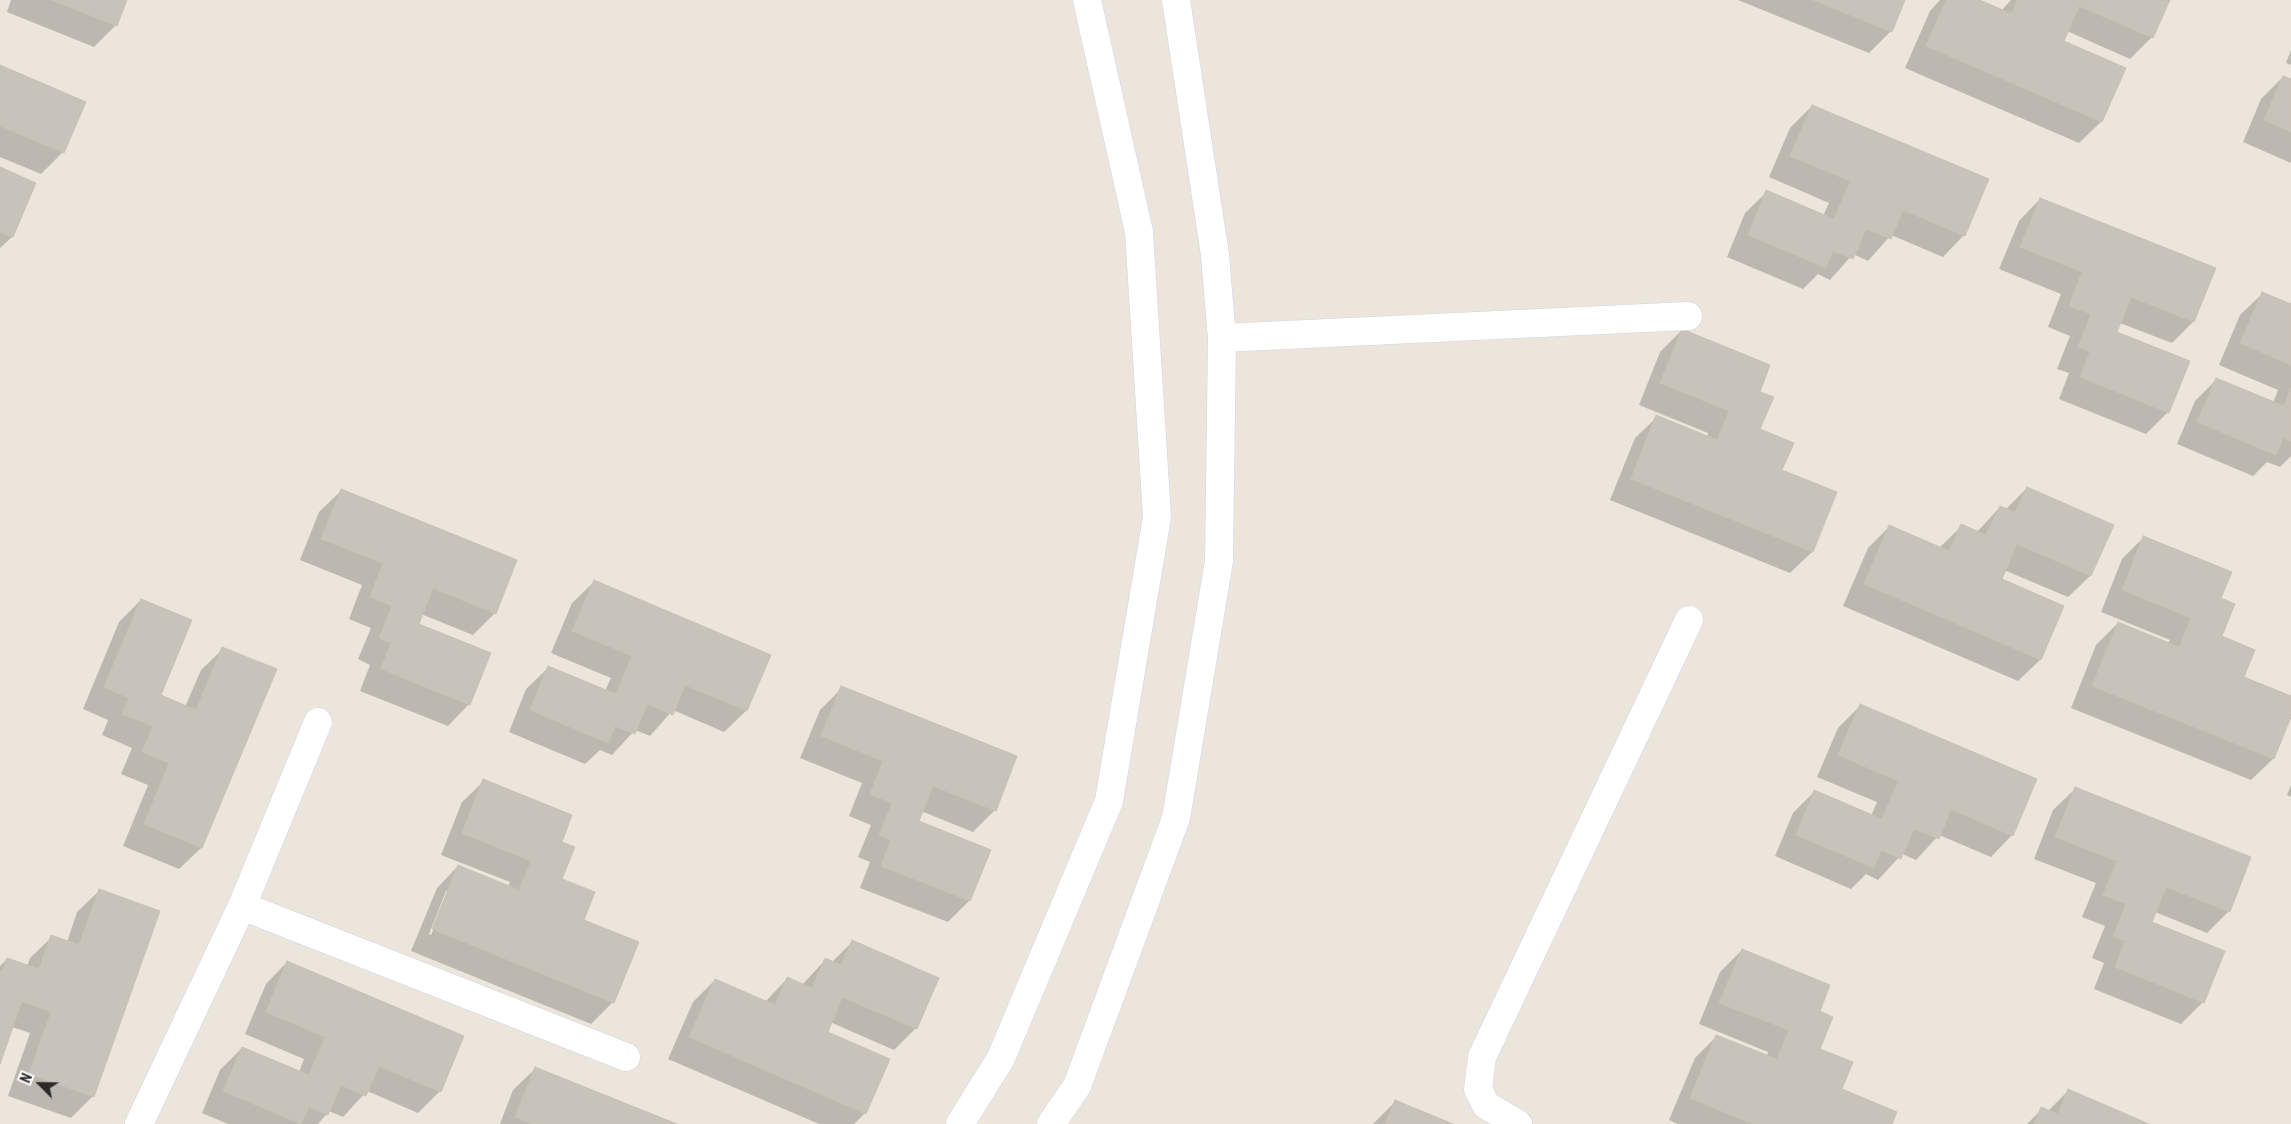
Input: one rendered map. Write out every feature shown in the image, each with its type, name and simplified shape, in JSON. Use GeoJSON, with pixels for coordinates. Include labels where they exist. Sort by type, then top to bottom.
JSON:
{"type":"FeatureCollection","features":[{"type":"Feature","properties":{"kind":"street"},"geometry":{"type":"LineString","coordinates":[[960,1124],[1001,1058],[1109,801],[1157,517],[1139,232],[1087,0]]}},
{"type":"Feature","properties":{"kind":"street"},"geometry":{"type":"LineString","coordinates":[[1051,1124],[1078,1086],[1176,818],[1219,561],[1222,338],[1215,255],[1176,0]]}},
{"type":"Feature","properties":{"kind":"street"},"geometry":{"type":"LineString","coordinates":[[1222,338],[1688,316]]}},
{"type":"Feature","properties":{"kind":"street"},"geometry":{"type":"LineString","coordinates":[[1518,1124],[1486,1105],[1478,1088],[1482,1057],[1689,620]]}},
{"type":"Feature","properties":{"kind":"street"},"geometry":{"type":"LineString","coordinates":[[138,1124],[242,906],[318,722]]}},
{"type":"Feature","properties":{"kind":"street"},"geometry":{"type":"LineString","coordinates":[[242,906],[626,1057]]}},
{"type":"Feature","properties":{"kind":"building"},"geometry":{"type":"Polygon","coordinates":[[[52,0],[127,0],[117,26],[52,0]]]}},
{"type":"Feature","properties":{"kind":"building"},"geometry":{"type":"Polygon","coordinates":[[[1813,0],[1905,0],[1892,32],[1813,0]]]}},
{"type":"Feature","properties":{"kind":"building"},"geometry":{"type":"Polygon","coordinates":[[[1946,0],[1980,0],[2012,14],[2017,0],[2170,0],[2153,38],[2079,6],[2064,41],[2126,68],[2102,122],[1926,46],[1946,0]]]}},
{"type":"Feature","properties":{"kind":"building"},"geometry":{"type":"Polygon","coordinates":[[[0,65],[86,102],[64,153],[0,126],[0,65]]]}},
{"type":"Feature","properties":{"kind":"building"},"geometry":{"type":"Polygon","coordinates":[[[2283,76],[2291,79],[2291,132],[2264,120],[2283,76]]]}},
{"type":"Feature","properties":{"kind":"building"},"geometry":{"type":"Polygon","coordinates":[[[1812,105],[1989,179],[1965,236],[1903,210],[1891,239],[1866,229],[1853,259],[1833,251],[1826,268],[1748,235],[1766,190],[1834,219],[1850,181],[1790,156],[1812,105]]]}},
{"type":"Feature","properties":{"kind":"building"},"geometry":{"type":"Polygon","coordinates":[[[0,167],[36,183],[13,237],[0,232],[0,167]]]}},
{"type":"Feature","properties":{"kind":"building"},"geometry":{"type":"Polygon","coordinates":[[[2040,198],[2216,268],[2194,322],[2131,297],[2117,332],[2190,361],[2169,413],[2080,377],[2090,351],[2078,347],[2091,314],[2069,306],[2082,272],[2020,247],[2040,198]]]}},
{"type":"Feature","properties":{"kind":"building"},"geometry":{"type":"Polygon","coordinates":[[[2262,292],[2291,304],[2291,365],[2240,343],[2262,292]]]}},
{"type":"Feature","properties":{"kind":"building"},"geometry":{"type":"Polygon","coordinates":[[[1682,329],[1770,365],[1760,392],[1774,397],[1760,429],[1794,443],[1782,470],[1837,492],[1813,552],[1631,479],[1656,415],[1717,440],[1729,411],[1660,383],[1682,329]]]}},
{"type":"Feature","properties":{"kind":"building"},"geometry":{"type":"Polygon","coordinates":[[[2216,378],[2284,406],[2291,388],[2291,441],[2283,438],[2276,455],[2197,422],[2216,378]]]}},
{"type":"Feature","properties":{"kind":"building"},"geometry":{"type":"Polygon","coordinates":[[[2027,487],[2114,525],[2091,576],[2017,544],[2002,579],[2064,606],[2041,660],[1864,584],[1889,525],[1949,551],[1961,524],[1986,535],[2000,506],[2015,512],[2027,487]]]}},
{"type":"Feature","properties":{"kind":"building"},"geometry":{"type":"Polygon","coordinates":[[[341,489],[517,560],[496,614],[433,588],[419,624],[491,653],[470,705],[381,669],[391,643],[379,638],[392,606],[370,597],[383,563],[321,539],[341,489]]]}},
{"type":"Feature","properties":{"kind":"building"},"geometry":{"type":"Polygon","coordinates":[[[2143,536],[2232,572],[2221,598],[2235,604],[2222,636],[2255,650],[2244,677],[2291,696],[2291,717],[2274,759],[2092,686],[2118,622],[2179,647],[2191,618],[2122,590],[2143,536]]]}},
{"type":"Feature","properties":{"kind":"building"},"geometry":{"type":"Polygon","coordinates":[[[594,580],[771,655],[747,711],[685,685],[673,715],[647,704],[635,734],[615,726],[608,743],[530,710],[548,666],[616,694],[632,656],[572,631],[594,580]]]}},
{"type":"Feature","properties":{"kind":"building"},"geometry":{"type":"Polygon","coordinates":[[[141,599],[192,620],[161,695],[196,710],[222,647],[277,669],[202,848],[144,824],[169,763],[142,752],[153,726],[122,714],[129,698],[104,687],[141,599]]]}},
{"type":"Feature","properties":{"kind":"building"},"geometry":{"type":"Polygon","coordinates":[[[841,686],[1017,756],[996,811],[933,786],[919,821],[991,850],[970,901],[881,866],[891,840],[879,835],[892,803],[870,794],[883,761],[821,736],[841,686]]]}},
{"type":"Feature","properties":{"kind":"building"},"geometry":{"type":"Polygon","coordinates":[[[1860,704],[2037,779],[2013,836],[1951,809],[1939,839],[1914,829],[1901,859],[1881,850],[1874,868],[1796,835],[1814,790],[1882,819],[1898,781],[1838,755],[1860,704]]]}},
{"type":"Feature","properties":{"kind":"building"},"geometry":{"type":"Polygon","coordinates":[[[483,779],[572,815],[562,842],[575,847],[562,879],[595,892],[584,920],[639,942],[614,1003],[432,929],[458,865],[519,890],[531,861],[462,833],[483,779]]]}},
{"type":"Feature","properties":{"kind":"building"},"geometry":{"type":"Polygon","coordinates":[[[2075,787],[2251,857],[2230,912],[2166,887],[2152,922],[2225,951],[2204,1003],[2115,967],[2125,941],[2113,936],[2126,904],[2103,895],[2117,861],[2055,837],[2075,787]]]}},
{"type":"Feature","properties":{"kind":"building"},"geometry":{"type":"Polygon","coordinates":[[[99,889],[160,911],[94,1097],[29,1074],[51,1012],[22,1001],[0,1064],[0,971],[2,972],[7,958],[39,969],[51,935],[79,945],[99,889]]]}},
{"type":"Feature","properties":{"kind":"building"},"geometry":{"type":"Polygon","coordinates":[[[852,940],[939,978],[917,1029],[842,997],[828,1032],[890,1059],[866,1114],[689,1037],[715,979],[775,1005],[787,977],[812,988],[825,958],[841,965],[852,940]]]}},
{"type":"Feature","properties":{"kind":"building"},"geometry":{"type":"Polygon","coordinates":[[[1742,949],[1830,985],[1820,1011],[1833,1017],[1820,1049],[1853,1062],[1842,1089],[1897,1112],[1892,1124],[1753,1124],[1690,1098],[1716,1035],[1777,1059],[1789,1030],[1719,1003],[1742,949]]]}},
{"type":"Feature","properties":{"kind":"building"},"geometry":{"type":"Polygon","coordinates":[[[287,961],[464,1036],[441,1092],[379,1066],[366,1096],[341,1085],[328,1115],[309,1107],[301,1124],[223,1091],[242,1047],[309,1075],[325,1037],[266,1012],[287,961]]]}},
{"type":"Feature","properties":{"kind":"building"},"geometry":{"type":"Polygon","coordinates":[[[535,1067],[677,1124],[533,1124],[515,1117],[535,1067]]]}},
{"type":"Feature","properties":{"kind":"building"},"geometry":{"type":"Polygon","coordinates":[[[2068,1089],[2149,1124],[2034,1124],[2041,1107],[2058,1114],[2068,1089]]]}},
{"type":"Feature","properties":{"kind":"building"},"geometry":{"type":"Polygon","coordinates":[[[1395,1100],[1453,1124],[1385,1124],[1395,1100]]]}}]}
